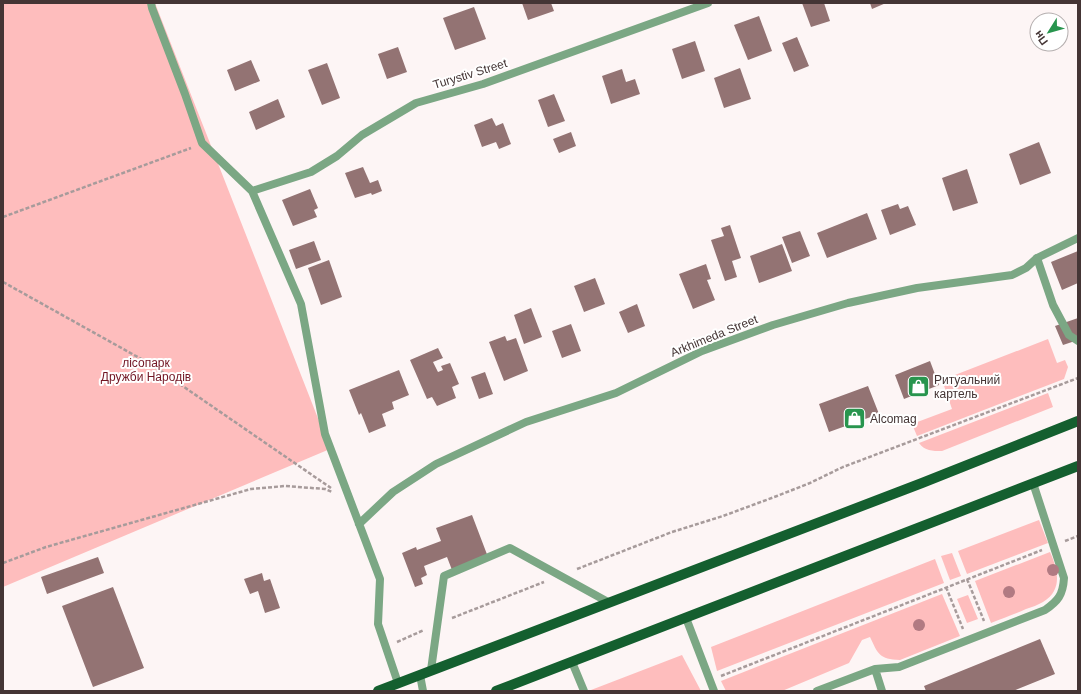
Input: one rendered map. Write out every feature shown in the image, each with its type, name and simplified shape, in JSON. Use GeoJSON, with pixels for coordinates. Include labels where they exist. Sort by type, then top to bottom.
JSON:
{"type":"FeatureCollection","features":[{"type":"Feature","properties":{"kind":"main road"},"geometry":{"type":"LineString","coordinates":[[378,691],[1078,421]]}},
{"type":"Feature","properties":{"kind":"main road"},"geometry":{"type":"LineString","coordinates":[[496,691],[1078,466]]}},
{"type":"Feature","properties":{"kind":"street"},"geometry":{"type":"LineString","coordinates":[[151,3],[202,143],[252,191],[301,304],[325,434],[380,579],[378,624],[398,683]]}},
{"type":"Feature","properties":{"kind":"street","name":"Turystiv Street"},"geometry":{"type":"LineString","coordinates":[[252,191],[311,172],[337,156],[362,135],[416,103],[483,84],[708,3]]}},
{"type":"Feature","properties":{"kind":"street","name":"Arkhimeda Street"},"geometry":{"type":"LineString","coordinates":[[359,524],[393,492],[436,464],[526,422],[616,393],[702,351],[773,325],[848,304],[917,288],[1012,275],[1026,268],[1037,258],[1078,238]]}},
{"type":"Feature","properties":{"kind":"street"},"geometry":{"type":"LineString","coordinates":[[1037,258],[1054,305],[1069,335],[1078,341]]}},
{"type":"Feature","properties":{"kind":"street"},"geometry":{"type":"LineString","coordinates":[[817,691],[875,669],[899,667],[1045,610],[1054,604],[1060,597],[1064,578],[1033,483]]}},
{"type":"Feature","properties":{"kind":"street"},"geometry":{"type":"LineString","coordinates":[[431,670],[444,576],[510,548],[608,602]]}},
{"type":"Feature","properties":{"kind":"street"},"geometry":{"type":"LineString","coordinates":[[686,618],[714,691]]}},
{"type":"Feature","properties":{"kind":"street"},"geometry":{"type":"LineString","coordinates":[[572,662],[584,691]]}},
{"type":"Feature","properties":{"kind":"street"},"geometry":{"type":"LineString","coordinates":[[875,669],[882,691]]}},
{"type":"Feature","properties":{"kind":"street"},"geometry":{"type":"LineString","coordinates":[[420,675],[423,691]]}},
{"type":"Feature","properties":{"kind":"path"},"geometry":{"type":"LineString","coordinates":[[3,217],[202,143]]}},
{"type":"Feature","properties":{"kind":"path"},"geometry":{"type":"LineString","coordinates":[[3,282],[152,365],[350,500]]}},
{"type":"Feature","properties":{"kind":"path"},"geometry":{"type":"LineString","coordinates":[[386,647],[438,624],[672,532],[750,506],[810,483],[843,467],[1078,378]]}},
{"type":"Feature","properties":{"kind":"path"},"geometry":{"type":"LineString","coordinates":[[3,563],[46,547],[251,489],[284,486],[325,489],[350,500]]}},
{"type":"Feature","properties":{"kind":"path"},"geometry":{"type":"LineString","coordinates":[[710,680],[1078,536]]}},
{"type":"Feature","properties":{"kind":"path"},"geometry":{"type":"LineString","coordinates":[[967,579],[989,632]]}},
{"type":"Feature","properties":{"kind":"path"},"geometry":{"type":"LineString","coordinates":[[946,587],[967,641]]}},
{"type":"Feature","properties":{"kind":"green space","name":"лісопарк Дружби Народів"},"geometry":{"type":"Polygon","coordinates":[[[3,3],[155,3],[330,449],[3,587],[3,3]]]}},
{"type":"Feature","properties":{"kind":"green space"},"geometry":{"type":"Polygon","coordinates":[[[1048,339],[1057,363],[1065,360],[1068,367],[1064,379],[917,436],[912,424],[952,409],[942,380],[1048,339]]]}},
{"type":"Feature","properties":{"kind":"green space"},"geometry":{"type":"Polygon","coordinates":[[[1048,393],[1053,407],[942,451],[929,450],[924,448],[919,443],[1048,393]]]}},
{"type":"Feature","properties":{"kind":"green space"},"geometry":{"type":"Polygon","coordinates":[[[1039,520],[1048,543],[967,574],[958,551],[1039,520]]]}},
{"type":"Feature","properties":{"kind":"green space"},"geometry":{"type":"Polygon","coordinates":[[[1050,552],[1057,573],[1054,592],[1043,602],[1037,605],[991,623],[975,581],[1050,552]]]}},
{"type":"Feature","properties":{"kind":"green space"},"geometry":{"type":"Polygon","coordinates":[[[952,553],[961,576],[950,580],[941,556],[952,553]]]}},
{"type":"Feature","properties":{"kind":"green space"},"geometry":{"type":"Polygon","coordinates":[[[935,559],[944,583],[717,671],[711,647],[935,559]]]}},
{"type":"Feature","properties":{"kind":"green space"},"geometry":{"type":"Polygon","coordinates":[[[942,594],[960,636],[900,660],[883,657],[875,648],[870,637],[862,640],[849,663],[782,691],[726,691],[721,681],[942,594]]]}},
{"type":"Feature","properties":{"kind":"green space"},"geometry":{"type":"Polygon","coordinates":[[[968,595],[978,619],[967,623],[957,599],[968,595]]]}},
{"type":"Feature","properties":{"kind":"green space"},"geometry":{"type":"Polygon","coordinates":[[[682,655],[701,691],[591,690],[682,655]]]}},
{"type":"Feature","properties":{"kind":"building"},"geometry":{"type":"Polygon","coordinates":[[[522,3],[551,3],[554,11],[528,20],[522,3]]]}},
{"type":"Feature","properties":{"kind":"building"},"geometry":{"type":"Polygon","coordinates":[[[802,3],[824,3],[830,21],[811,27],[802,3]]]}},
{"type":"Feature","properties":{"kind":"building"},"geometry":{"type":"Polygon","coordinates":[[[870,3],[886,3],[872,9],[870,3]]]}},
{"type":"Feature","properties":{"kind":"building"},"geometry":{"type":"Polygon","coordinates":[[[474,7],[486,39],[455,50],[443,18],[474,7]]]}},
{"type":"Feature","properties":{"kind":"building"},"geometry":{"type":"Polygon","coordinates":[[[759,16],[772,51],[748,60],[734,25],[759,16]]]}},
{"type":"Feature","properties":{"kind":"building"},"geometry":{"type":"Polygon","coordinates":[[[797,37],[809,66],[794,72],[782,43],[797,37]]]}},
{"type":"Feature","properties":{"kind":"building"},"geometry":{"type":"Polygon","coordinates":[[[695,41],[705,71],[682,79],[672,49],[695,41]]]}},
{"type":"Feature","properties":{"kind":"building"},"geometry":{"type":"Polygon","coordinates":[[[398,47],[407,72],[387,79],[378,54],[398,47]]]}},
{"type":"Feature","properties":{"kind":"building"},"geometry":{"type":"Polygon","coordinates":[[[251,60],[260,81],[235,91],[227,70],[251,60]]]}},
{"type":"Feature","properties":{"kind":"building"},"geometry":{"type":"Polygon","coordinates":[[[327,63],[340,98],[322,105],[308,70],[327,63]]]}},
{"type":"Feature","properties":{"kind":"building"},"geometry":{"type":"Polygon","coordinates":[[[740,68],[751,99],[724,108],[714,78],[740,68]]]}},
{"type":"Feature","properties":{"kind":"building"},"geometry":{"type":"Polygon","coordinates":[[[622,69],[626,82],[635,79],[640,94],[611,104],[602,76],[622,69]]]}},
{"type":"Feature","properties":{"kind":"building"},"geometry":{"type":"Polygon","coordinates":[[[554,94],[565,121],[548,127],[538,100],[554,94]]]}},
{"type":"Feature","properties":{"kind":"building"},"geometry":{"type":"Polygon","coordinates":[[[278,99],[285,117],[256,130],[249,112],[278,99]]]}},
{"type":"Feature","properties":{"kind":"building"},"geometry":{"type":"Polygon","coordinates":[[[492,118],[496,126],[503,123],[511,144],[499,149],[496,142],[482,147],[474,125],[492,118]]]}},
{"type":"Feature","properties":{"kind":"building"},"geometry":{"type":"Polygon","coordinates":[[[571,132],[576,146],[559,153],[553,139],[571,132]]]}},
{"type":"Feature","properties":{"kind":"building"},"geometry":{"type":"Polygon","coordinates":[[[1039,142],[1051,173],[1020,185],[1009,154],[1039,142]]]}},
{"type":"Feature","properties":{"kind":"building"},"geometry":{"type":"Polygon","coordinates":[[[363,167],[370,183],[378,180],[382,191],[372,195],[371,193],[355,198],[345,173],[363,167]]]}},
{"type":"Feature","properties":{"kind":"building"},"geometry":{"type":"Polygon","coordinates":[[[967,169],[978,203],[953,211],[942,178],[967,169]]]}},
{"type":"Feature","properties":{"kind":"building"},"geometry":{"type":"Polygon","coordinates":[[[310,189],[318,208],[314,210],[317,217],[293,226],[282,200],[310,189]]]}},
{"type":"Feature","properties":{"kind":"building"},"geometry":{"type":"Polygon","coordinates":[[[898,204],[900,209],[908,206],[916,225],[890,235],[881,210],[898,204]]]}},
{"type":"Feature","properties":{"kind":"building"},"geometry":{"type":"Polygon","coordinates":[[[867,213],[877,239],[827,258],[817,233],[867,213]]]}},
{"type":"Feature","properties":{"kind":"building"},"geometry":{"type":"Polygon","coordinates":[[[730,225],[741,258],[732,261],[737,277],[725,281],[711,240],[724,236],[721,228],[730,225]]]}},
{"type":"Feature","properties":{"kind":"building"},"geometry":{"type":"Polygon","coordinates":[[[800,231],[810,256],[792,263],[782,237],[800,231]]]}},
{"type":"Feature","properties":{"kind":"building"},"geometry":{"type":"Polygon","coordinates":[[[314,241],[321,260],[296,269],[289,250],[314,241]]]}},
{"type":"Feature","properties":{"kind":"building"},"geometry":{"type":"Polygon","coordinates":[[[782,244],[792,271],[759,283],[750,256],[782,244]]]}},
{"type":"Feature","properties":{"kind":"building"},"geometry":{"type":"Polygon","coordinates":[[[1078,251],[1078,283],[1062,290],[1051,262],[1078,251]]]}},
{"type":"Feature","properties":{"kind":"building"},"geometry":{"type":"Polygon","coordinates":[[[329,260],[342,297],[321,305],[308,268],[329,260]]]}},
{"type":"Feature","properties":{"kind":"building"},"geometry":{"type":"Polygon","coordinates":[[[706,264],[711,279],[707,280],[715,300],[693,309],[679,274],[706,264]]]}},
{"type":"Feature","properties":{"kind":"building"},"geometry":{"type":"Polygon","coordinates":[[[595,278],[605,304],[584,312],[574,286],[595,278]]]}},
{"type":"Feature","properties":{"kind":"building"},"geometry":{"type":"Polygon","coordinates":[[[637,304],[645,326],[628,333],[619,312],[637,304]]]}},
{"type":"Feature","properties":{"kind":"building"},"geometry":{"type":"Polygon","coordinates":[[[531,308],[542,337],[524,344],[514,315],[531,308]]]}},
{"type":"Feature","properties":{"kind":"building"},"geometry":{"type":"Polygon","coordinates":[[[1078,318],[1078,340],[1063,345],[1055,326],[1078,318]]]}},
{"type":"Feature","properties":{"kind":"building"},"geometry":{"type":"Polygon","coordinates":[[[571,324],[581,351],[562,358],[552,331],[571,324]]]}},
{"type":"Feature","properties":{"kind":"building"},"geometry":{"type":"Polygon","coordinates":[[[505,336],[507,341],[516,338],[528,371],[504,381],[489,342],[505,336]]]}},
{"type":"Feature","properties":{"kind":"building"},"geometry":{"type":"Polygon","coordinates":[[[438,348],[443,358],[433,362],[438,372],[443,370],[441,366],[450,363],[459,384],[452,387],[456,398],[437,406],[432,397],[427,399],[410,360],[438,348]]]}},
{"type":"Feature","properties":{"kind":"building"},"geometry":{"type":"Polygon","coordinates":[[[930,361],[939,385],[904,399],[895,375],[930,361]]]}},
{"type":"Feature","properties":{"kind":"building"},"geometry":{"type":"Polygon","coordinates":[[[399,370],[409,395],[392,402],[394,409],[382,414],[386,426],[369,433],[361,413],[359,415],[349,390],[399,370]]]}},
{"type":"Feature","properties":{"kind":"building"},"geometry":{"type":"Polygon","coordinates":[[[485,372],[493,394],[479,399],[471,377],[485,372]]]}},
{"type":"Feature","properties":{"kind":"building"},"geometry":{"type":"Polygon","coordinates":[[[868,386],[879,414],[829,432],[819,404],[868,386]]]}},
{"type":"Feature","properties":{"kind":"building"},"geometry":{"type":"Polygon","coordinates":[[[472,515],[488,557],[452,570],[447,557],[424,566],[427,575],[421,578],[423,584],[415,587],[402,553],[416,547],[417,550],[441,541],[436,528],[472,515]]]}},
{"type":"Feature","properties":{"kind":"building"},"geometry":{"type":"Polygon","coordinates":[[[98,557],[104,573],[47,594],[41,577],[98,557]]]}},
{"type":"Feature","properties":{"kind":"building"},"geometry":{"type":"Polygon","coordinates":[[[262,573],[264,581],[270,579],[280,608],[265,613],[258,591],[250,594],[244,579],[262,573]]]}},
{"type":"Feature","properties":{"kind":"building"},"geometry":{"type":"Polygon","coordinates":[[[113,587],[144,668],[93,687],[62,606],[113,587]]]}},
{"type":"Feature","properties":{"kind":"building"},"geometry":{"type":"Polygon","coordinates":[[[1040,639],[1055,674],[1013,691],[926,691],[924,686],[1040,639]]]}},
{"type":"Feature","properties":{"kind":"place","name":"Ритуальний картель"},"geometry":{"type":"Point","coordinates":[918,387]}},
{"type":"Feature","properties":{"kind":"place","name":"Alcomag"},"geometry":{"type":"Point","coordinates":[855,419]}}]}
